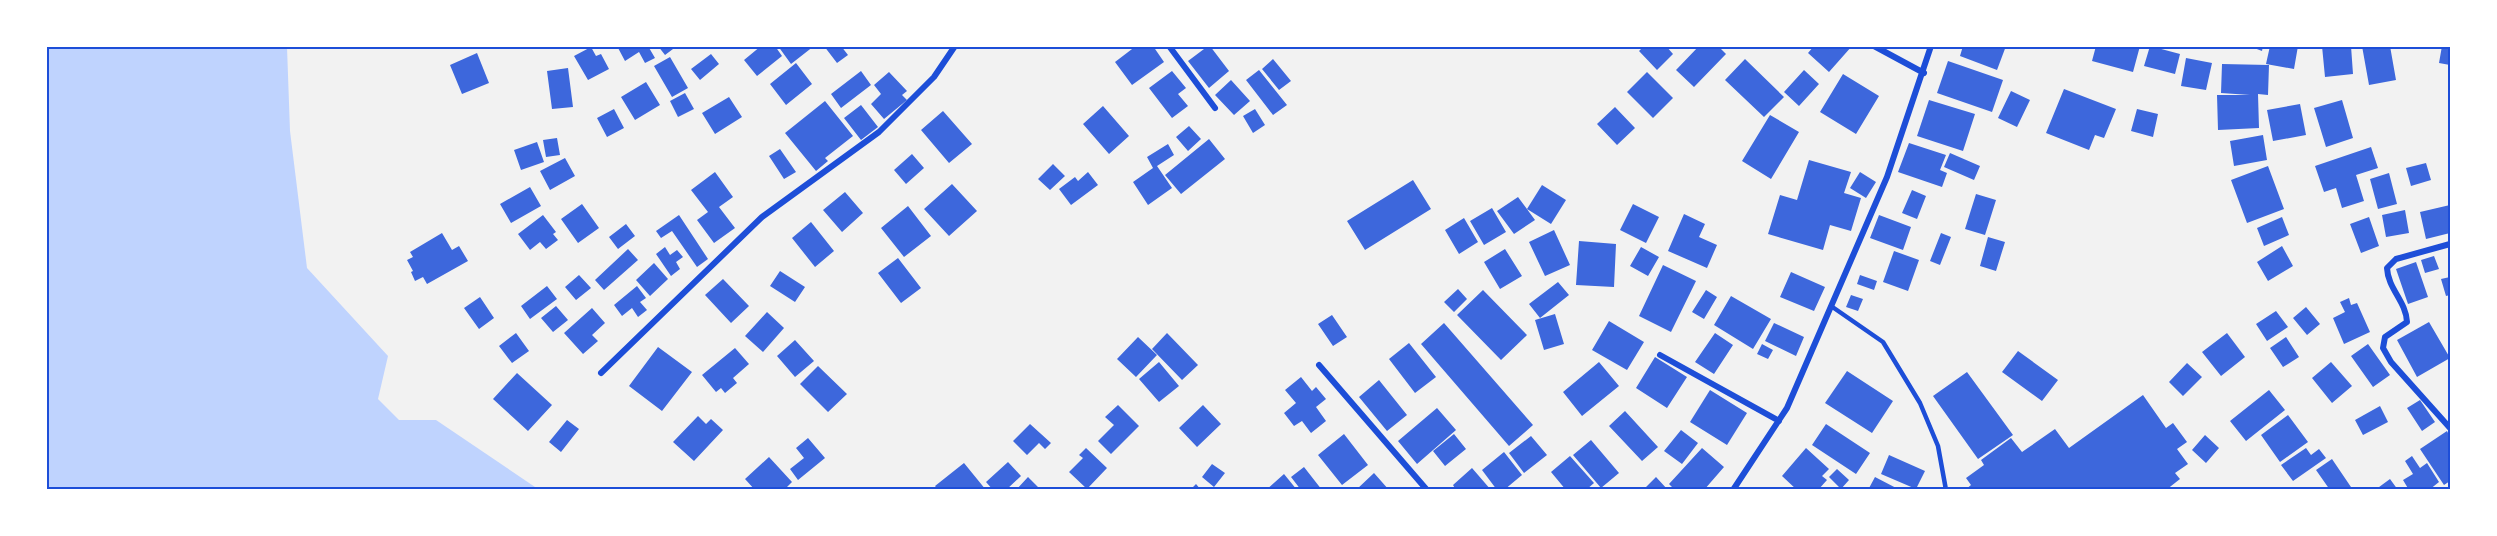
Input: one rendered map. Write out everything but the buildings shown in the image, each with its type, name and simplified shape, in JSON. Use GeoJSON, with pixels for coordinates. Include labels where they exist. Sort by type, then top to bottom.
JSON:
{"type":"FeatureCollection","features":[{"type":"Feature","properties":{"kind":"street"},"geometry":{"type":"LineString","coordinates":[[601,373],[762,217],[879,132],[934,77],[955,46]]}},
{"type":"Feature","properties":{"kind":"street"},"geometry":{"type":"LineString","coordinates":[[1169,46],[1215,108]]}},
{"type":"Feature","properties":{"kind":"street"},"geometry":{"type":"LineString","coordinates":[[1874,46],[1924,73]]}},
{"type":"Feature","properties":{"kind":"street"},"geometry":{"type":"LineString","coordinates":[[1733,489],[1787,408],[1887,177],[1924,73],[1931,46]]}},
{"type":"Feature","properties":{"kind":"street"},"geometry":{"type":"LineString","coordinates":[[2451,244],[2396,259],[2387,268],[2387,279],[2406,310],[2407,322],[2385,338],[2384,348],[2391,362],[2451,428]]}},
{"type":"Feature","properties":{"kind":"street"},"geometry":{"type":"LineString","coordinates":[[1660,355],[1779,421]]}},
{"type":"Feature","properties":{"kind":"street"},"geometry":{"type":"LineString","coordinates":[[1319,365],[1426,489]]}},
{"type":"Feature","properties":{"kind":"lane"},"geometry":{"type":"LineString","coordinates":[[1832,306],[1883,342],[1920,403],[1938,446],[1946,489]]}},
{"type":"Feature","properties":{"kind":"water"},"geometry":{"type":"Polygon","coordinates":[[[46,47],[287,47],[290,131],[307,268],[388,356],[378,399],[399,420],[436,420],[538,489],[47,489],[46,47]]]}}]}
